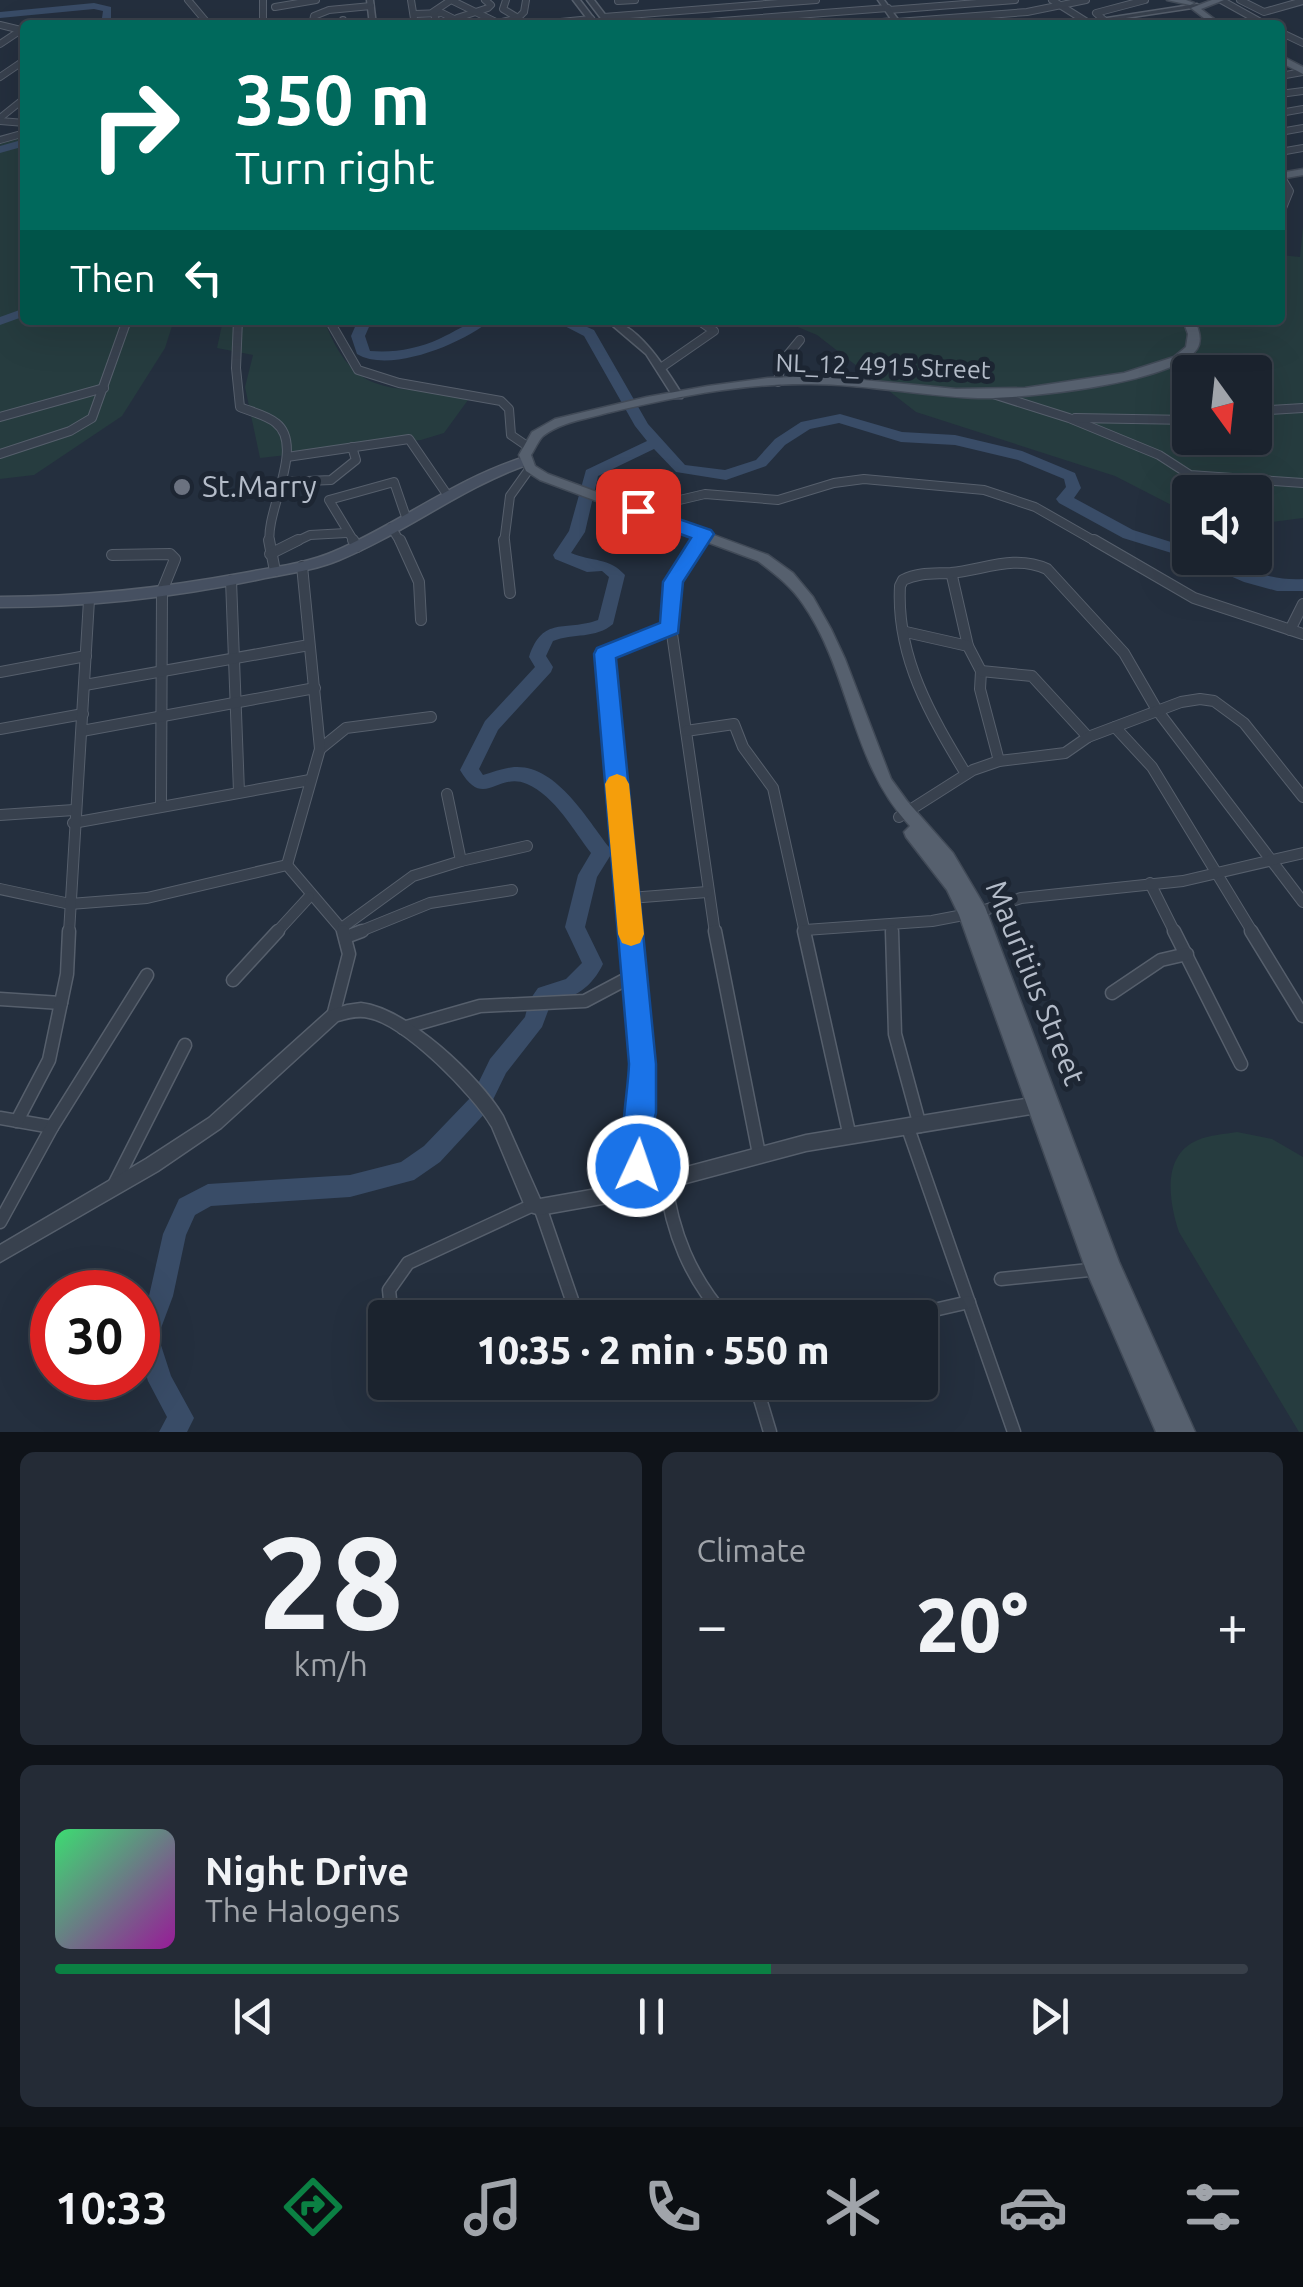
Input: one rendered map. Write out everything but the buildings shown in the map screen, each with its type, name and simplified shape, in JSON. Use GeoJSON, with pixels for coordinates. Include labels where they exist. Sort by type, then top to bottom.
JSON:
{"type":"FeatureCollection","features":[{"type":"Feature","properties":{"kind":"main road"},"geometry":{"type":"LineString","coordinates":[[1169,0],[1191,5],[1221,0]]}},
{"type":"Feature","properties":{"kind":"main road","name":"NL_12_4915 Street"},"geometry":{"type":"LineString","coordinates":[[525,459],[548,426],[677,394],[826,378],[981,391],[1065,383],[1146,368],[1170,360],[1188,345],[1188,325]]}},
{"type":"Feature","properties":{"kind":"main road","name":"NL_12_4915 Street"},"geometry":{"type":"LineString","coordinates":[[778,381],[992,394],[1072,386],[1163,366],[1184,356],[1193,346],[1195,336],[1190,325]]}},
{"type":"Feature","properties":{"kind":"main road"},"geometry":{"type":"LineString","coordinates":[[8,602],[89,600],[302,566],[357,547],[446,493],[525,459]]}},
{"type":"Feature","properties":{"kind":"main road","name":"Mauritius Street"},"geometry":{"type":"LineString","coordinates":[[525,459],[570,489],[758,560],[796,593],[820,637],[873,778],[954,866],[1168,1432]]}},
{"type":"Feature","properties":{"kind":"main road","name":"Mauritius Street"},"geometry":{"type":"LineString","coordinates":[[1103,1268],[1184,1432]]}},
{"type":"Feature","properties":{"kind":"street"},"geometry":{"type":"LineString","coordinates":[[188,0],[206,20]]}},
{"type":"Feature","properties":{"kind":"street"},"geometry":{"type":"LineString","coordinates":[[275,7],[316,0],[329,10]]}},
{"type":"Feature","properties":{"kind":"street"},"geometry":{"type":"LineString","coordinates":[[329,10],[333,0]]}},
{"type":"Feature","properties":{"kind":"street"},"geometry":{"type":"LineString","coordinates":[[411,0],[415,20]]}},
{"type":"Feature","properties":{"kind":"street"},"geometry":{"type":"LineString","coordinates":[[433,12],[451,0],[492,20]]}},
{"type":"Feature","properties":{"kind":"street"},"geometry":{"type":"LineString","coordinates":[[457,18],[490,6],[485,0]]}},
{"type":"Feature","properties":{"kind":"street"},"geometry":{"type":"LineString","coordinates":[[506,0],[504,9],[518,18]]}},
{"type":"Feature","properties":{"kind":"street"},"geometry":{"type":"LineString","coordinates":[[510,20],[524,12],[526,0]]}},
{"type":"Feature","properties":{"kind":"street"},"geometry":{"type":"LineString","coordinates":[[576,0],[592,20]]}},
{"type":"Feature","properties":{"kind":"street"},"geometry":{"type":"LineString","coordinates":[[590,0],[606,20]]}},
{"type":"Feature","properties":{"kind":"street"},"geometry":{"type":"LineString","coordinates":[[625,14],[618,1],[636,0],[642,13]]}},
{"type":"Feature","properties":{"kind":"street"},"geometry":{"type":"LineString","coordinates":[[604,17],[720,4],[816,0]]}},
{"type":"Feature","properties":{"kind":"street"},"geometry":{"type":"LineString","coordinates":[[859,0],[872,20]]}},
{"type":"Feature","properties":{"kind":"street"},"geometry":{"type":"LineString","coordinates":[[882,0],[895,20]]}},
{"type":"Feature","properties":{"kind":"street"},"geometry":{"type":"LineString","coordinates":[[779,20],[1015,0]]}},
{"type":"Feature","properties":{"kind":"street"},"geometry":{"type":"LineString","coordinates":[[1052,0],[1084,20]]}},
{"type":"Feature","properties":{"kind":"street"},"geometry":{"type":"LineString","coordinates":[[950,20],[1086,0]]}},
{"type":"Feature","properties":{"kind":"street"},"geometry":{"type":"LineString","coordinates":[[1100,20],[1096,14],[1144,0]]}},
{"type":"Feature","properties":{"kind":"street"},"geometry":{"type":"LineString","coordinates":[[1221,0],[1256,20]]}},
{"type":"Feature","properties":{"kind":"street"},"geometry":{"type":"LineString","coordinates":[[1240,0],[1264,12]]}},
{"type":"Feature","properties":{"kind":"street"},"geometry":{"type":"LineString","coordinates":[[987,1],[1002,20]]}},
{"type":"Feature","properties":{"kind":"street"},"geometry":{"type":"LineString","coordinates":[[1243,14],[1303,1]]}},
{"type":"Feature","properties":{"kind":"street"},"geometry":{"type":"LineString","coordinates":[[313,20],[315,14],[371,3]]}},
{"type":"Feature","properties":{"kind":"street"},"geometry":{"type":"LineString","coordinates":[[1127,5],[1142,14]]}},
{"type":"Feature","properties":{"kind":"street"},"geometry":{"type":"LineString","coordinates":[[1111,20],[1191,5]]}},
{"type":"Feature","properties":{"kind":"street"},"geometry":{"type":"LineString","coordinates":[[415,14],[433,12],[460,20]]}},
{"type":"Feature","properties":{"kind":"street"},"geometry":{"type":"LineString","coordinates":[[433,12],[436,20]]}},
{"type":"Feature","properties":{"kind":"street"},"geometry":{"type":"LineString","coordinates":[[661,12],[666,20]]}},
{"type":"Feature","properties":{"kind":"street"},"geometry":{"type":"LineString","coordinates":[[0,120],[20,102]]}},
{"type":"Feature","properties":{"kind":"street"},"geometry":{"type":"LineString","coordinates":[[1299,149],[1303,157]]}},
{"type":"Feature","properties":{"kind":"street"},"geometry":{"type":"LineString","coordinates":[[0,454],[88,422],[128,325]]}},
{"type":"Feature","properties":{"kind":"street"},"geometry":{"type":"LineString","coordinates":[[238,325],[238,402],[247,412],[282,428],[287,456],[284,482],[266,528],[275,571]]}},
{"type":"Feature","properties":{"kind":"street"},"geometry":{"type":"LineString","coordinates":[[332,325],[358,370],[399,383],[501,401],[508,409],[511,435],[525,459],[503,512],[510,593]]}},
{"type":"Feature","properties":{"kind":"street"},"geometry":{"type":"LineString","coordinates":[[618,325],[662,367],[677,394]]}},
{"type":"Feature","properties":{"kind":"street"},"geometry":{"type":"LineString","coordinates":[[662,367],[714,331],[705,325]]}},
{"type":"Feature","properties":{"kind":"street"},"geometry":{"type":"LineString","coordinates":[[778,381],[781,363],[800,340]]}},
{"type":"Feature","properties":{"kind":"street"},"geometry":{"type":"LineString","coordinates":[[0,417],[104,388]]}},
{"type":"Feature","properties":{"kind":"street"},"geometry":{"type":"LineString","coordinates":[[992,394],[1069,418],[1159,455],[1182,472],[1201,478],[1303,483]]}},
{"type":"Feature","properties":{"kind":"street"},"geometry":{"type":"LineString","coordinates":[[1272,410],[1303,408]]}},
{"type":"Feature","properties":{"kind":"street"},"geometry":{"type":"LineString","coordinates":[[1069,418],[1172,420]]}},
{"type":"Feature","properties":{"kind":"street"},"geometry":{"type":"LineString","coordinates":[[287,456],[410,439],[446,493]]}},
{"type":"Feature","properties":{"kind":"street"},"geometry":{"type":"LineString","coordinates":[[284,482],[331,480],[356,460],[352,446]]}},
{"type":"Feature","properties":{"kind":"street"},"geometry":{"type":"LineString","coordinates":[[667,523],[671,502],[696,494],[772,501],[834,484],[876,479],[984,490],[1036,507],[1194,598],[1303,634]]}},
{"type":"Feature","properties":{"kind":"street"},"geometry":{"type":"LineString","coordinates":[[357,547],[328,501],[396,483],[406,517]]}},
{"type":"Feature","properties":{"kind":"street"},"geometry":{"type":"LineString","coordinates":[[392,527],[417,572],[424,602],[421,620]]}},
{"type":"Feature","properties":{"kind":"street"},"geometry":{"type":"LineString","coordinates":[[270,554],[310,535],[346,534]]}},
{"type":"Feature","properties":{"kind":"street"},"geometry":{"type":"LineString","coordinates":[[702,536],[673,582],[671,627],[708,892],[760,1154]]}},
{"type":"Feature","properties":{"kind":"street"},"geometry":{"type":"LineString","coordinates":[[112,555],[174,555],[162,591],[161,806]]}},
{"type":"Feature","properties":{"kind":"street"},"geometry":{"type":"LineString","coordinates":[[966,774],[916,686],[897,604],[897,588],[902,581],[928,574],[952,576],[983,567],[1041,565],[1152,694],[1157,710],[1303,902]]}},
{"type":"Feature","properties":{"kind":"street"},"geometry":{"type":"LineString","coordinates":[[286,865],[320,749],[302,566]]}},
{"type":"Feature","properties":{"kind":"street"},"geometry":{"type":"LineString","coordinates":[[952,576],[968,646],[980,671],[980,689],[999,761]]}},
{"type":"Feature","properties":{"kind":"street"},"geometry":{"type":"LineString","coordinates":[[232,580],[240,792]]}},
{"type":"Feature","properties":{"kind":"street"},"geometry":{"type":"LineString","coordinates":[[17,1122],[48,1060],[67,974],[89,600]]}},
{"type":"Feature","properties":{"kind":"street"},"geometry":{"type":"LineString","coordinates":[[0,610],[8,602]]}},
{"type":"Feature","properties":{"kind":"street"},"geometry":{"type":"LineString","coordinates":[[1290,630],[1303,604]]}},
{"type":"Feature","properties":{"kind":"street"},"geometry":{"type":"LineString","coordinates":[[642,1186],[636,1131],[641,1113],[642,1064],[605,654],[671,627]]}},
{"type":"Feature","properties":{"kind":"street"},"geometry":{"type":"LineString","coordinates":[[906,632],[968,646]]}},
{"type":"Feature","properties":{"kind":"street"},"geometry":{"type":"LineString","coordinates":[[85,685],[310,645]]}},
{"type":"Feature","properties":{"kind":"street"},"geometry":{"type":"LineString","coordinates":[[0,672],[86,656]]}},
{"type":"Feature","properties":{"kind":"street"},"geometry":{"type":"LineString","coordinates":[[980,671],[1032,676],[1088,738]]}},
{"type":"Feature","properties":{"kind":"street"},"geometry":{"type":"LineString","coordinates":[[82,731],[314,688]]}},
{"type":"Feature","properties":{"kind":"street"},"geometry":{"type":"LineString","coordinates":[[903,814],[966,774],[999,761],[1065,753],[1088,738],[1181,702],[1214,701],[1234,714],[1263,743],[1303,798]]}},
{"type":"Feature","properties":{"kind":"street"},"geometry":{"type":"LineString","coordinates":[[0,729],[83,714]]}},
{"type":"Feature","properties":{"kind":"street"},"geometry":{"type":"LineString","coordinates":[[320,749],[346,728],[431,717]]}},
{"type":"Feature","properties":{"kind":"street"},"geometry":{"type":"LineString","coordinates":[[686,731],[734,724],[742,746],[770,782],[850,1137]]}},
{"type":"Feature","properties":{"kind":"street"},"geometry":{"type":"LineString","coordinates":[[1114,728],[1152,766],[1303,1016]]}},
{"type":"Feature","properties":{"kind":"street"},"geometry":{"type":"LineString","coordinates":[[0,816],[74,816],[161,806],[310,780]]}},
{"type":"Feature","properties":{"kind":"street"},"geometry":{"type":"LineString","coordinates":[[447,794],[461,860]]}},
{"type":"Feature","properties":{"kind":"street"},"geometry":{"type":"LineString","coordinates":[[345,932],[384,893],[433,866],[527,846]]}},
{"type":"Feature","properties":{"kind":"street"},"geometry":{"type":"LineString","coordinates":[[805,930],[973,914],[1021,898],[1217,875],[1303,853]]}},
{"type":"Feature","properties":{"kind":"street"},"geometry":{"type":"LineString","coordinates":[[286,865],[309,898],[345,932],[349,946],[333,1016]]}},
{"type":"Feature","properties":{"kind":"street"},"geometry":{"type":"LineString","coordinates":[[0,889],[70,904],[147,898],[286,865]]}},
{"type":"Feature","properties":{"kind":"street"},"geometry":{"type":"LineString","coordinates":[[1150,883],[1241,1064]]}},
{"type":"Feature","properties":{"kind":"street"},"geometry":{"type":"LineString","coordinates":[[345,932],[430,903],[512,890]]}},
{"type":"Feature","properties":{"kind":"street"},"geometry":{"type":"LineString","coordinates":[[630,898],[708,892]]}},
{"type":"Feature","properties":{"kind":"street"},"geometry":{"type":"LineString","coordinates":[[233,980],[309,898]]}},
{"type":"Feature","properties":{"kind":"street"},"geometry":{"type":"LineString","coordinates":[[892,924],[896,1034],[914,1127],[1014,1432]]}},
{"type":"Feature","properties":{"kind":"street"},"geometry":{"type":"LineString","coordinates":[[1112,993],[1161,960],[1186,954]]}},
{"type":"Feature","properties":{"kind":"street"},"geometry":{"type":"LineString","coordinates":[[0,1222],[52,1127],[147,975]]}},
{"type":"Feature","properties":{"kind":"street"},"geometry":{"type":"LineString","coordinates":[[403,1028],[480,1006],[585,1001],[634,975]]}},
{"type":"Feature","properties":{"kind":"street"},"geometry":{"type":"LineString","coordinates":[[0,999],[61,1003]]}},
{"type":"Feature","properties":{"kind":"street"},"geometry":{"type":"LineString","coordinates":[[0,1254],[215,1122],[333,1016],[350,1010],[372,1011],[403,1028],[470,1087],[490,1110],[537,1206],[572,1300]]}},
{"type":"Feature","properties":{"kind":"street"},"geometry":{"type":"LineString","coordinates":[[113,1188],[186,1045]]}},
{"type":"Feature","properties":{"kind":"street"},"geometry":{"type":"LineString","coordinates":[[390,1300],[389,1290],[408,1263],[537,1206],[642,1186],[760,1154],[1043,1104]]}},
{"type":"Feature","properties":{"kind":"street"},"geometry":{"type":"LineString","coordinates":[[0,1118],[52,1127]]}},
{"type":"Feature","properties":{"kind":"street"},"geometry":{"type":"LineString","coordinates":[[664,1179],[669,1218],[695,1283],[710,1300]]}},
{"type":"Feature","properties":{"kind":"street"},"geometry":{"type":"LineString","coordinates":[[1001,1279],[1103,1268]]}},
{"type":"Feature","properties":{"kind":"street"},"geometry":{"type":"LineString","coordinates":[[938,1309],[969,1302]]}},
{"type":"Feature","properties":{"kind":"street"},"geometry":{"type":"LineString","coordinates":[[761,1400],[770,1432]]}},
{"type":"Feature","properties":{"kind":"green space"},"geometry":{"type":"Polygon","coordinates":[[[20,138],[20,325],[172,325],[165,348],[122,416],[34,475],[0,479],[0,144],[20,138]]]}},
{"type":"Feature","properties":{"kind":"green space"},"geometry":{"type":"Polygon","coordinates":[[[1303,226],[1303,518],[1272,522],[1272,475],[1172,475],[1172,505],[1115,476],[916,412],[817,335],[793,325],[1285,325],[1285,256],[1300,257],[1303,226]]]}},
{"type":"Feature","properties":{"kind":"green space"},"geometry":{"type":"Polygon","coordinates":[[[222,325],[326,325],[335,345],[361,376],[393,388],[459,394],[468,400],[444,433],[421,440],[260,458],[245,387],[253,355],[217,348],[222,325]]]}},
{"type":"Feature","properties":{"kind":"green space"},"geometry":{"type":"Polygon","coordinates":[[[1237,1132],[1272,1139],[1303,1157],[1303,1432],[1299,1432],[1179,1232],[1173,1207],[1171,1180],[1178,1156],[1198,1140],[1237,1132]]]}},
{"type":"Feature","properties":{"kind":"waterway"},"geometry":{"type":"LineString","coordinates":[[0,15],[94,6],[108,9],[107,20]]}},
{"type":"Feature","properties":{"kind":"waterway"},"geometry":{"type":"LineString","coordinates":[[0,150],[20,144]]}},
{"type":"Feature","properties":{"kind":"waterway"},"geometry":{"type":"LineString","coordinates":[[0,321],[20,314]]}},
{"type":"Feature","properties":{"kind":"waterway"},"geometry":{"type":"LineString","coordinates":[[363,325],[358,336],[364,354],[381,356],[427,349],[475,325]]}},
{"type":"Feature","properties":{"kind":"waterway"},"geometry":{"type":"LineString","coordinates":[[571,325],[589,333],[642,426],[681,469],[726,475],[761,463],[780,442],[806,425],[840,418],[901,437],[955,440],[1022,456],[1070,476],[1074,488],[1064,499],[1128,534],[1172,548]]}},
{"type":"Feature","properties":{"kind":"waterway"},"geometry":{"type":"LineString","coordinates":[[172,1432],[181,1418],[160,1381],[146,1336],[161,1296],[175,1234],[187,1207],[208,1195],[350,1186],[406,1172],[432,1154],[480,1103],[498,1066],[535,1020],[536,1008],[545,995],[573,986],[593,964],[575,927],[588,875],[602,853],[541,783],[517,774],[479,783],[469,770],[491,726],[545,667],[537,657],[547,637],[605,624],[617,575],[605,565],[587,566],[561,555],[577,532],[591,473],[654,443]]}},
{"type":"Feature","properties":{"kind":"waterway"},"geometry":{"type":"LineString","coordinates":[[1242,575],[1277,585],[1303,585]]}},
{"type":"Feature","properties":{"kind":"slow traffic"},"geometry":{"type":"LineString","coordinates":[[617,784],[631,934]]}},
{"type":"Feature","properties":{"kind":"place","name":"St.Marry"},"geometry":{"type":"Point","coordinates":[182,487]}},
{"type":"Feature","properties":{"kind":"route"},"geometry":{"type":"LineString","coordinates":[[638,511],[704,534],[675,576],[671,627],[605,654],[642,1064],[641,1113],[636,1131],[638,1166]]}}]}
